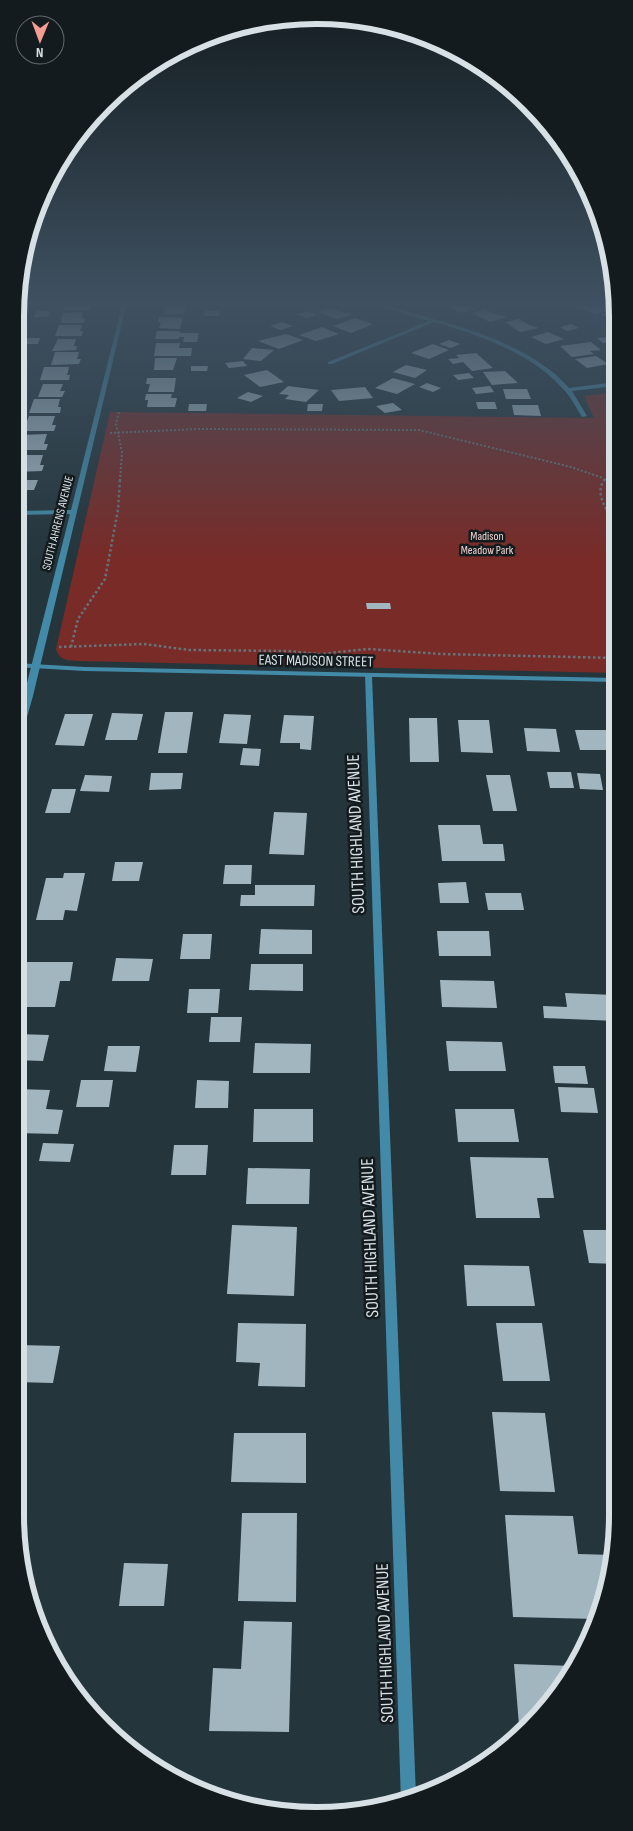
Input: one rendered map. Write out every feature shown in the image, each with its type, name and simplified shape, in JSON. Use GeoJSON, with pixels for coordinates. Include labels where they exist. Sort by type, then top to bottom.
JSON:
{"type":"FeatureCollection","features":[{"type":"Feature","properties":{"kind":"street","name":"SOUTH AHRENS AVENUE"},"geometry":{"type":"LineString","coordinates":[[24,711],[103,391]]}},
{"type":"Feature","properties":{"kind":"street"},"geometry":{"type":"LineString","coordinates":[[570,391],[584,416]]}},
{"type":"Feature","properties":{"kind":"street"},"geometry":{"type":"LineString","coordinates":[[24,513],[73,512]]}},
{"type":"Feature","properties":{"kind":"street","name":"EAST MADISON STREET"},"geometry":{"type":"LineString","coordinates":[[24,665],[85,669],[368,676],[609,680]]}},
{"type":"Feature","properties":{"kind":"street","name":"SOUTH HIGHLAND AVENUE"},"geometry":{"type":"LineString","coordinates":[[368,676],[408,1793]]}},
{"type":"Feature","properties":{"kind":"path"},"geometry":{"type":"LineString","coordinates":[[71,647],[78,619],[104,579],[118,510],[122,452],[116,424],[119,412]]}},
{"type":"Feature","properties":{"kind":"path"},"geometry":{"type":"LineString","coordinates":[[93,434],[198,429],[419,430],[552,462],[603,478]]}},
{"type":"Feature","properties":{"kind":"path"},"geometry":{"type":"LineString","coordinates":[[609,474],[603,478],[599,487],[601,496],[609,511]]}},
{"type":"Feature","properties":{"kind":"path"},"geometry":{"type":"LineString","coordinates":[[40,648],[144,644],[189,650],[288,651],[320,654],[368,650],[441,654],[609,658]]}},
{"type":"Feature","properties":{"kind":"green space","name":"Madison Meadow Park"},"geometry":{"type":"Polygon","coordinates":[[[609,393],[609,673],[78,661],[64,659],[56,649],[110,412],[594,418],[584,396],[609,393]]]}},
{"type":"Feature","properties":{"kind":"building"},"geometry":{"type":"Polygon","coordinates":[[[40,391],[65,391],[62,397],[38,397],[40,391]]]}},
{"type":"Feature","properties":{"kind":"building"},"geometry":{"type":"Polygon","coordinates":[[[282,391],[317,391],[306,402],[285,399],[289,395],[279,394],[282,391]]]}},
{"type":"Feature","properties":{"kind":"building"},"geometry":{"type":"Polygon","coordinates":[[[332,391],[368,391],[373,398],[339,401],[332,391]]]}},
{"type":"Feature","properties":{"kind":"building"},"geometry":{"type":"Polygon","coordinates":[[[388,391],[402,391],[397,394],[388,391]]]}},
{"type":"Feature","properties":{"kind":"building"},"geometry":{"type":"Polygon","coordinates":[[[474,391],[494,392],[476,394],[474,391]]]}},
{"type":"Feature","properties":{"kind":"building"},"geometry":{"type":"Polygon","coordinates":[[[504,391],[528,391],[531,399],[506,399],[504,391]]]}},
{"type":"Feature","properties":{"kind":"building"},"geometry":{"type":"Polygon","coordinates":[[[248,392],[263,396],[251,402],[237,398],[248,392]]]}},
{"type":"Feature","properties":{"kind":"building"},"geometry":{"type":"Polygon","coordinates":[[[146,394],[172,394],[171,398],[177,398],[175,407],[147,407],[148,400],[145,400],[146,394]]]}},
{"type":"Feature","properties":{"kind":"building"},"geometry":{"type":"Polygon","coordinates":[[[34,399],[60,399],[58,407],[61,407],[60,413],[29,413],[34,399]]]}},
{"type":"Feature","properties":{"kind":"building"},"geometry":{"type":"Polygon","coordinates":[[[476,402],[495,402],[497,409],[478,409],[476,402]]]}},
{"type":"Feature","properties":{"kind":"building"},"geometry":{"type":"Polygon","coordinates":[[[393,403],[402,410],[385,413],[376,406],[393,403]]]}},
{"type":"Feature","properties":{"kind":"building"},"geometry":{"type":"Polygon","coordinates":[[[189,404],[207,404],[206,411],[188,411],[189,404]]]}},
{"type":"Feature","properties":{"kind":"building"},"geometry":{"type":"Polygon","coordinates":[[[308,404],[323,404],[322,411],[307,411],[308,404]]]}},
{"type":"Feature","properties":{"kind":"building"},"geometry":{"type":"Polygon","coordinates":[[[512,405],[538,405],[541,416],[514,415],[512,405]]]}},
{"type":"Feature","properties":{"kind":"building"},"geometry":{"type":"Polygon","coordinates":[[[29,416],[55,416],[52,425],[56,425],[54,431],[24,431],[29,416]]]}},
{"type":"Feature","properties":{"kind":"building"},"geometry":{"type":"Polygon","coordinates":[[[47,434],[44,444],[48,444],[46,450],[24,450],[24,435],[47,434]]]}},
{"type":"Feature","properties":{"kind":"building"},"geometry":{"type":"Polygon","coordinates":[[[24,455],[43,455],[40,465],[44,465],[42,471],[24,472],[24,455]]]}},
{"type":"Feature","properties":{"kind":"building"},"geometry":{"type":"Polygon","coordinates":[[[24,480],[38,480],[34,490],[24,490],[24,480]]]}},
{"type":"Feature","properties":{"kind":"building"},"geometry":{"type":"Polygon","coordinates":[[[366,603],[390,603],[391,609],[367,609],[366,603]]]}},
{"type":"Feature","properties":{"kind":"building"},"geometry":{"type":"Polygon","coordinates":[[[165,712],[193,712],[187,753],[158,753],[165,712]]]}},
{"type":"Feature","properties":{"kind":"building"},"geometry":{"type":"Polygon","coordinates":[[[112,713],[143,714],[137,740],[105,740],[112,713]]]}},
{"type":"Feature","properties":{"kind":"building"},"geometry":{"type":"Polygon","coordinates":[[[65,714],[93,714],[84,746],[55,745],[65,714]]]}},
{"type":"Feature","properties":{"kind":"building"},"geometry":{"type":"Polygon","coordinates":[[[224,714],[251,715],[247,744],[219,743],[224,714]]]}},
{"type":"Feature","properties":{"kind":"building"},"geometry":{"type":"Polygon","coordinates":[[[284,715],[314,716],[311,750],[300,749],[300,743],[280,743],[284,715]]]}},
{"type":"Feature","properties":{"kind":"building"},"geometry":{"type":"Polygon","coordinates":[[[409,718],[437,718],[439,762],[410,762],[409,718]]]}},
{"type":"Feature","properties":{"kind":"building"},"geometry":{"type":"Polygon","coordinates":[[[458,720],[489,720],[493,753],[461,752],[458,720]]]}},
{"type":"Feature","properties":{"kind":"building"},"geometry":{"type":"Polygon","coordinates":[[[524,728],[556,729],[560,752],[527,751],[524,728]]]}},
{"type":"Feature","properties":{"kind":"building"},"geometry":{"type":"Polygon","coordinates":[[[575,730],[609,730],[609,750],[580,750],[575,730]]]}},
{"type":"Feature","properties":{"kind":"building"},"geometry":{"type":"Polygon","coordinates":[[[243,748],[261,749],[259,766],[240,765],[243,748]]]}},
{"type":"Feature","properties":{"kind":"building"},"geometry":{"type":"Polygon","coordinates":[[[547,772],[571,772],[574,788],[550,788],[547,772]]]}},
{"type":"Feature","properties":{"kind":"building"},"geometry":{"type":"Polygon","coordinates":[[[151,773],[183,773],[181,789],[149,790],[151,773]]]}},
{"type":"Feature","properties":{"kind":"building"},"geometry":{"type":"Polygon","coordinates":[[[577,773],[600,774],[603,790],[580,789],[577,773]]]}},
{"type":"Feature","properties":{"kind":"building"},"geometry":{"type":"Polygon","coordinates":[[[85,775],[112,776],[109,792],[80,791],[85,775]]]}},
{"type":"Feature","properties":{"kind":"building"},"geometry":{"type":"Polygon","coordinates":[[[486,775],[510,775],[517,811],[493,811],[486,775]]]}},
{"type":"Feature","properties":{"kind":"building"},"geometry":{"type":"Polygon","coordinates":[[[52,789],[76,789],[70,813],[45,813],[52,789]]]}},
{"type":"Feature","properties":{"kind":"building"},"geometry":{"type":"Polygon","coordinates":[[[274,812],[307,813],[304,855],[269,854],[274,812]]]}},
{"type":"Feature","properties":{"kind":"building"},"geometry":{"type":"Polygon","coordinates":[[[438,825],[480,825],[483,844],[503,844],[505,861],[442,861],[438,825]]]}},
{"type":"Feature","properties":{"kind":"building"},"geometry":{"type":"Polygon","coordinates":[[[115,862],[143,862],[139,881],[112,881],[115,862]]]}},
{"type":"Feature","properties":{"kind":"building"},"geometry":{"type":"Polygon","coordinates":[[[225,865],[252,865],[251,884],[223,884],[225,865]]]}},
{"type":"Feature","properties":{"kind":"building"},"geometry":{"type":"Polygon","coordinates":[[[64,873],[85,873],[77,911],[65,910],[63,920],[36,920],[46,878],[63,878],[64,873]]]}},
{"type":"Feature","properties":{"kind":"building"},"geometry":{"type":"Polygon","coordinates":[[[466,882],[469,903],[440,903],[438,883],[466,882]]]}},
{"type":"Feature","properties":{"kind":"building"},"geometry":{"type":"Polygon","coordinates":[[[255,885],[315,885],[314,906],[240,906],[241,895],[255,895],[255,885]]]}},
{"type":"Feature","properties":{"kind":"building"},"geometry":{"type":"Polygon","coordinates":[[[485,893],[521,893],[524,910],[488,910],[485,893]]]}},
{"type":"Feature","properties":{"kind":"building"},"geometry":{"type":"Polygon","coordinates":[[[261,929],[312,930],[312,954],[259,954],[261,929]]]}},
{"type":"Feature","properties":{"kind":"building"},"geometry":{"type":"Polygon","coordinates":[[[437,931],[489,931],[491,956],[439,956],[437,931]]]}},
{"type":"Feature","properties":{"kind":"building"},"geometry":{"type":"Polygon","coordinates":[[[183,934],[212,934],[210,959],[180,959],[183,934]]]}},
{"type":"Feature","properties":{"kind":"building"},"geometry":{"type":"Polygon","coordinates":[[[116,958],[153,959],[149,981],[112,981],[116,958]]]}},
{"type":"Feature","properties":{"kind":"building"},"geometry":{"type":"Polygon","coordinates":[[[26,962],[73,962],[70,981],[60,981],[55,1007],[24,1007],[24,970],[26,962]]]}},
{"type":"Feature","properties":{"kind":"building"},"geometry":{"type":"Polygon","coordinates":[[[251,964],[303,964],[303,991],[249,990],[251,964]]]}},
{"type":"Feature","properties":{"kind":"building"},"geometry":{"type":"Polygon","coordinates":[[[440,980],[494,981],[497,1008],[442,1007],[440,980]]]}},
{"type":"Feature","properties":{"kind":"building"},"geometry":{"type":"Polygon","coordinates":[[[189,989],[220,989],[218,1013],[187,1013],[189,989]]]}},
{"type":"Feature","properties":{"kind":"building"},"geometry":{"type":"Polygon","coordinates":[[[565,993],[609,995],[609,1021],[544,1018],[543,1006],[567,1007],[565,993]]]}},
{"type":"Feature","properties":{"kind":"building"},"geometry":{"type":"Polygon","coordinates":[[[211,1017],[242,1017],[240,1042],[209,1042],[211,1017]]]}},
{"type":"Feature","properties":{"kind":"building"},"geometry":{"type":"Polygon","coordinates":[[[24,1034],[49,1035],[43,1061],[24,1060],[24,1034]]]}},
{"type":"Feature","properties":{"kind":"building"},"geometry":{"type":"Polygon","coordinates":[[[446,1041],[502,1042],[506,1071],[449,1071],[446,1041]]]}},
{"type":"Feature","properties":{"kind":"building"},"geometry":{"type":"Polygon","coordinates":[[[255,1043],[311,1044],[310,1073],[253,1073],[255,1043]]]}},
{"type":"Feature","properties":{"kind":"building"},"geometry":{"type":"Polygon","coordinates":[[[108,1046],[140,1046],[136,1072],[104,1071],[108,1046]]]}},
{"type":"Feature","properties":{"kind":"building"},"geometry":{"type":"Polygon","coordinates":[[[553,1066],[585,1066],[588,1084],[555,1083],[553,1066]]]}},
{"type":"Feature","properties":{"kind":"building"},"geometry":{"type":"Polygon","coordinates":[[[81,1080],[113,1080],[109,1107],[76,1107],[81,1080]]]}},
{"type":"Feature","properties":{"kind":"building"},"geometry":{"type":"Polygon","coordinates":[[[197,1080],[229,1081],[228,1108],[195,1108],[197,1080]]]}},
{"type":"Feature","properties":{"kind":"building"},"geometry":{"type":"Polygon","coordinates":[[[558,1087],[594,1088],[598,1113],[561,1112],[558,1087]]]}},
{"type":"Feature","properties":{"kind":"building"},"geometry":{"type":"Polygon","coordinates":[[[24,1089],[50,1090],[46,1109],[63,1110],[58,1134],[24,1133],[24,1089]]]}},
{"type":"Feature","properties":{"kind":"building"},"geometry":{"type":"Polygon","coordinates":[[[254,1109],[313,1109],[313,1142],[253,1142],[254,1109]]]}},
{"type":"Feature","properties":{"kind":"building"},"geometry":{"type":"Polygon","coordinates":[[[455,1109],[514,1109],[519,1142],[458,1142],[455,1109]]]}},
{"type":"Feature","properties":{"kind":"building"},"geometry":{"type":"Polygon","coordinates":[[[43,1143],[74,1144],[70,1162],[39,1161],[43,1143]]]}},
{"type":"Feature","properties":{"kind":"building"},"geometry":{"type":"Polygon","coordinates":[[[174,1145],[208,1145],[206,1175],[171,1175],[174,1145]]]}},
{"type":"Feature","properties":{"kind":"building"},"geometry":{"type":"Polygon","coordinates":[[[470,1157],[548,1158],[554,1198],[537,1198],[540,1218],[476,1218],[470,1157]]]}},
{"type":"Feature","properties":{"kind":"building"},"geometry":{"type":"Polygon","coordinates":[[[248,1168],[310,1169],[309,1204],[246,1204],[248,1168]]]}},
{"type":"Feature","properties":{"kind":"building"},"geometry":{"type":"Polygon","coordinates":[[[232,1225],[297,1227],[294,1296],[227,1294],[232,1225]]]}},
{"type":"Feature","properties":{"kind":"building"},"geometry":{"type":"Polygon","coordinates":[[[583,1230],[609,1230],[609,1264],[589,1263],[583,1230]]]}},
{"type":"Feature","properties":{"kind":"building"},"geometry":{"type":"Polygon","coordinates":[[[464,1265],[529,1266],[535,1306],[467,1306],[464,1265]]]}},
{"type":"Feature","properties":{"kind":"building"},"geometry":{"type":"Polygon","coordinates":[[[238,1323],[306,1324],[305,1387],[258,1386],[260,1363],[236,1362],[238,1323]]]}},
{"type":"Feature","properties":{"kind":"building"},"geometry":{"type":"Polygon","coordinates":[[[496,1323],[542,1323],[550,1381],[503,1381],[496,1323]]]}},
{"type":"Feature","properties":{"kind":"building"},"geometry":{"type":"Polygon","coordinates":[[[24,1345],[60,1346],[53,1383],[24,1382],[24,1345]]]}},
{"type":"Feature","properties":{"kind":"building"},"geometry":{"type":"Polygon","coordinates":[[[606,1359],[609,1359],[609,1376],[606,1359]]]}},
{"type":"Feature","properties":{"kind":"building"},"geometry":{"type":"Polygon","coordinates":[[[492,1412],[545,1413],[555,1492],[500,1491],[492,1412]]]}},
{"type":"Feature","properties":{"kind":"building"},"geometry":{"type":"Polygon","coordinates":[[[234,1433],[306,1433],[306,1483],[231,1482],[234,1433]]]}},
{"type":"Feature","properties":{"kind":"building"},"geometry":{"type":"Polygon","coordinates":[[[242,1513],[297,1513],[296,1602],[238,1601],[242,1513]]]}},
{"type":"Feature","properties":{"kind":"building"},"geometry":{"type":"Polygon","coordinates":[[[505,1515],[573,1516],[578,1554],[607,1555],[604,1572],[590,1619],[513,1617],[505,1515]]]}},
{"type":"Feature","properties":{"kind":"building"},"geometry":{"type":"Polygon","coordinates":[[[124,1563],[168,1564],[164,1606],[119,1606],[124,1563]]]}},
{"type":"Feature","properties":{"kind":"building"},"geometry":{"type":"Polygon","coordinates":[[[244,1621],[292,1622],[289,1732],[209,1731],[213,1668],[241,1669],[244,1621]]]}},
{"type":"Feature","properties":{"kind":"building"},"geometry":{"type":"Polygon","coordinates":[[[514,1664],[567,1666],[537,1708],[519,1725],[514,1664]]]}}]}
